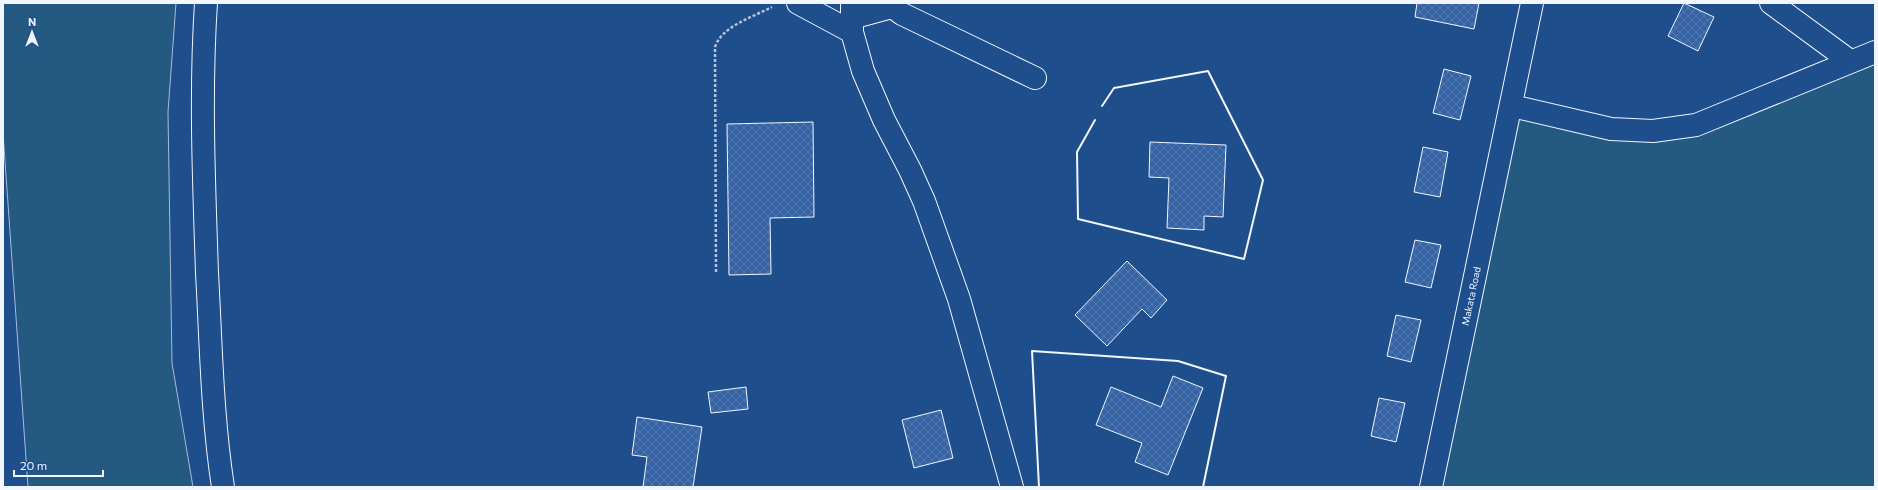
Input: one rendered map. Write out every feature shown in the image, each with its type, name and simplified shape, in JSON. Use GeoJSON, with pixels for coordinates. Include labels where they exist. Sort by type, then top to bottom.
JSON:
{"type":"FeatureCollection","features":[{"type":"Feature","properties":{"kind":"main road"},"geometry":{"type":"LineString","coordinates":[[206,3],[203,45],[203,161],[215,424],[223,487]]}},
{"type":"Feature","properties":{"kind":"main road"},"geometry":{"type":"LineString","coordinates":[[798,3],[852,18],[889,5],[902,14],[1035,78]]}},
{"type":"Feature","properties":{"kind":"main road","name":"Makata Road"},"geometry":{"type":"LineString","coordinates":[[1431,487],[1512,106],[1532,3]]}},
{"type":"Feature","properties":{"kind":"main road"},"geometry":{"type":"LineString","coordinates":[[1771,3],[1850,61]]}},
{"type":"Feature","properties":{"kind":"main road"},"geometry":{"type":"LineString","coordinates":[[852,18],[863,71],[884,120],[924,201],[959,299],[1012,487]]}},
{"type":"Feature","properties":{"kind":"main road"},"geometry":{"type":"LineString","coordinates":[[1512,106],[1611,129],[1652,131],[1696,125],[1875,52]]}},
{"type":"Feature","properties":{"kind":"path"},"geometry":{"type":"LineString","coordinates":[[716,272],[715,47],[718,38],[724,32],[773,7]]}},
{"type":"Feature","properties":{"kind":"shaded area"},"geometry":{"type":"Polygon","coordinates":[[[3,3],[176,3],[168,112],[172,363],[193,487],[28,487],[3,133],[3,3]]]}},
{"type":"Feature","properties":{"kind":"shaded area"},"geometry":{"type":"Polygon","coordinates":[[[1875,52],[1875,487],[1431,487],[1512,106],[1653,131],[1875,52]]]}},
{"type":"Feature","properties":{"kind":"building"},"geometry":{"type":"Polygon","coordinates":[[[1417,3],[1479,3],[1474,29],[1415,17],[1417,3]]]}},
{"type":"Feature","properties":{"kind":"building"},"geometry":{"type":"Polygon","coordinates":[[[1684,3],[1714,17],[1698,51],[1668,36],[1684,3]]]}},
{"type":"Feature","properties":{"kind":"building"},"geometry":{"type":"Polygon","coordinates":[[[1444,69],[1471,76],[1460,120],[1433,113],[1444,69]]]}},
{"type":"Feature","properties":{"kind":"building"},"geometry":{"type":"Polygon","coordinates":[[[813,122],[814,217],[770,218],[771,274],[729,275],[727,124],[813,122]]]}},
{"type":"Feature","properties":{"kind":"building"},"geometry":{"type":"Polygon","coordinates":[[[1150,142],[1226,145],[1223,217],[1204,216],[1204,230],[1167,228],[1169,178],[1149,177],[1150,142]]]}},
{"type":"Feature","properties":{"kind":"building"},"geometry":{"type":"Polygon","coordinates":[[[1423,147],[1448,152],[1440,197],[1414,192],[1423,147]]]}},
{"type":"Feature","properties":{"kind":"building"},"geometry":{"type":"Polygon","coordinates":[[[1415,240],[1441,245],[1431,288],[1405,282],[1415,240]]]}},
{"type":"Feature","properties":{"kind":"building"},"geometry":{"type":"Polygon","coordinates":[[[1127,261],[1167,300],[1151,318],[1142,309],[1107,346],[1075,315],[1127,261]]]}},
{"type":"Feature","properties":{"kind":"building"},"geometry":{"type":"Polygon","coordinates":[[[1396,315],[1421,320],[1411,362],[1387,356],[1396,315]]]}},
{"type":"Feature","properties":{"kind":"building"},"geometry":{"type":"Polygon","coordinates":[[[1173,376],[1203,388],[1168,475],[1135,462],[1142,443],[1096,425],[1111,387],[1161,407],[1173,376]]]}},
{"type":"Feature","properties":{"kind":"building"},"geometry":{"type":"Polygon","coordinates":[[[746,387],[748,409],[711,413],[708,392],[746,387]]]}},
{"type":"Feature","properties":{"kind":"building"},"geometry":{"type":"Polygon","coordinates":[[[1379,398],[1405,403],[1396,442],[1371,436],[1379,398]]]}},
{"type":"Feature","properties":{"kind":"building"},"geometry":{"type":"Polygon","coordinates":[[[941,410],[953,458],[914,468],[902,420],[941,410]]]}},
{"type":"Feature","properties":{"kind":"building"},"geometry":{"type":"Polygon","coordinates":[[[637,417],[702,427],[693,487],[643,487],[647,457],[632,455],[637,417]]]}},
{"type":"Feature","properties":{"kind":"wall"},"geometry":{"type":"LineString","coordinates":[[1095,120],[1077,152],[1078,219],[1244,259],[1263,180],[1208,71],[1114,88],[1102,106]]}},
{"type":"Feature","properties":{"kind":"wall"},"geometry":{"type":"LineString","coordinates":[[1039,487],[1032,351],[1178,361],[1226,376],[1203,487]]}}]}
